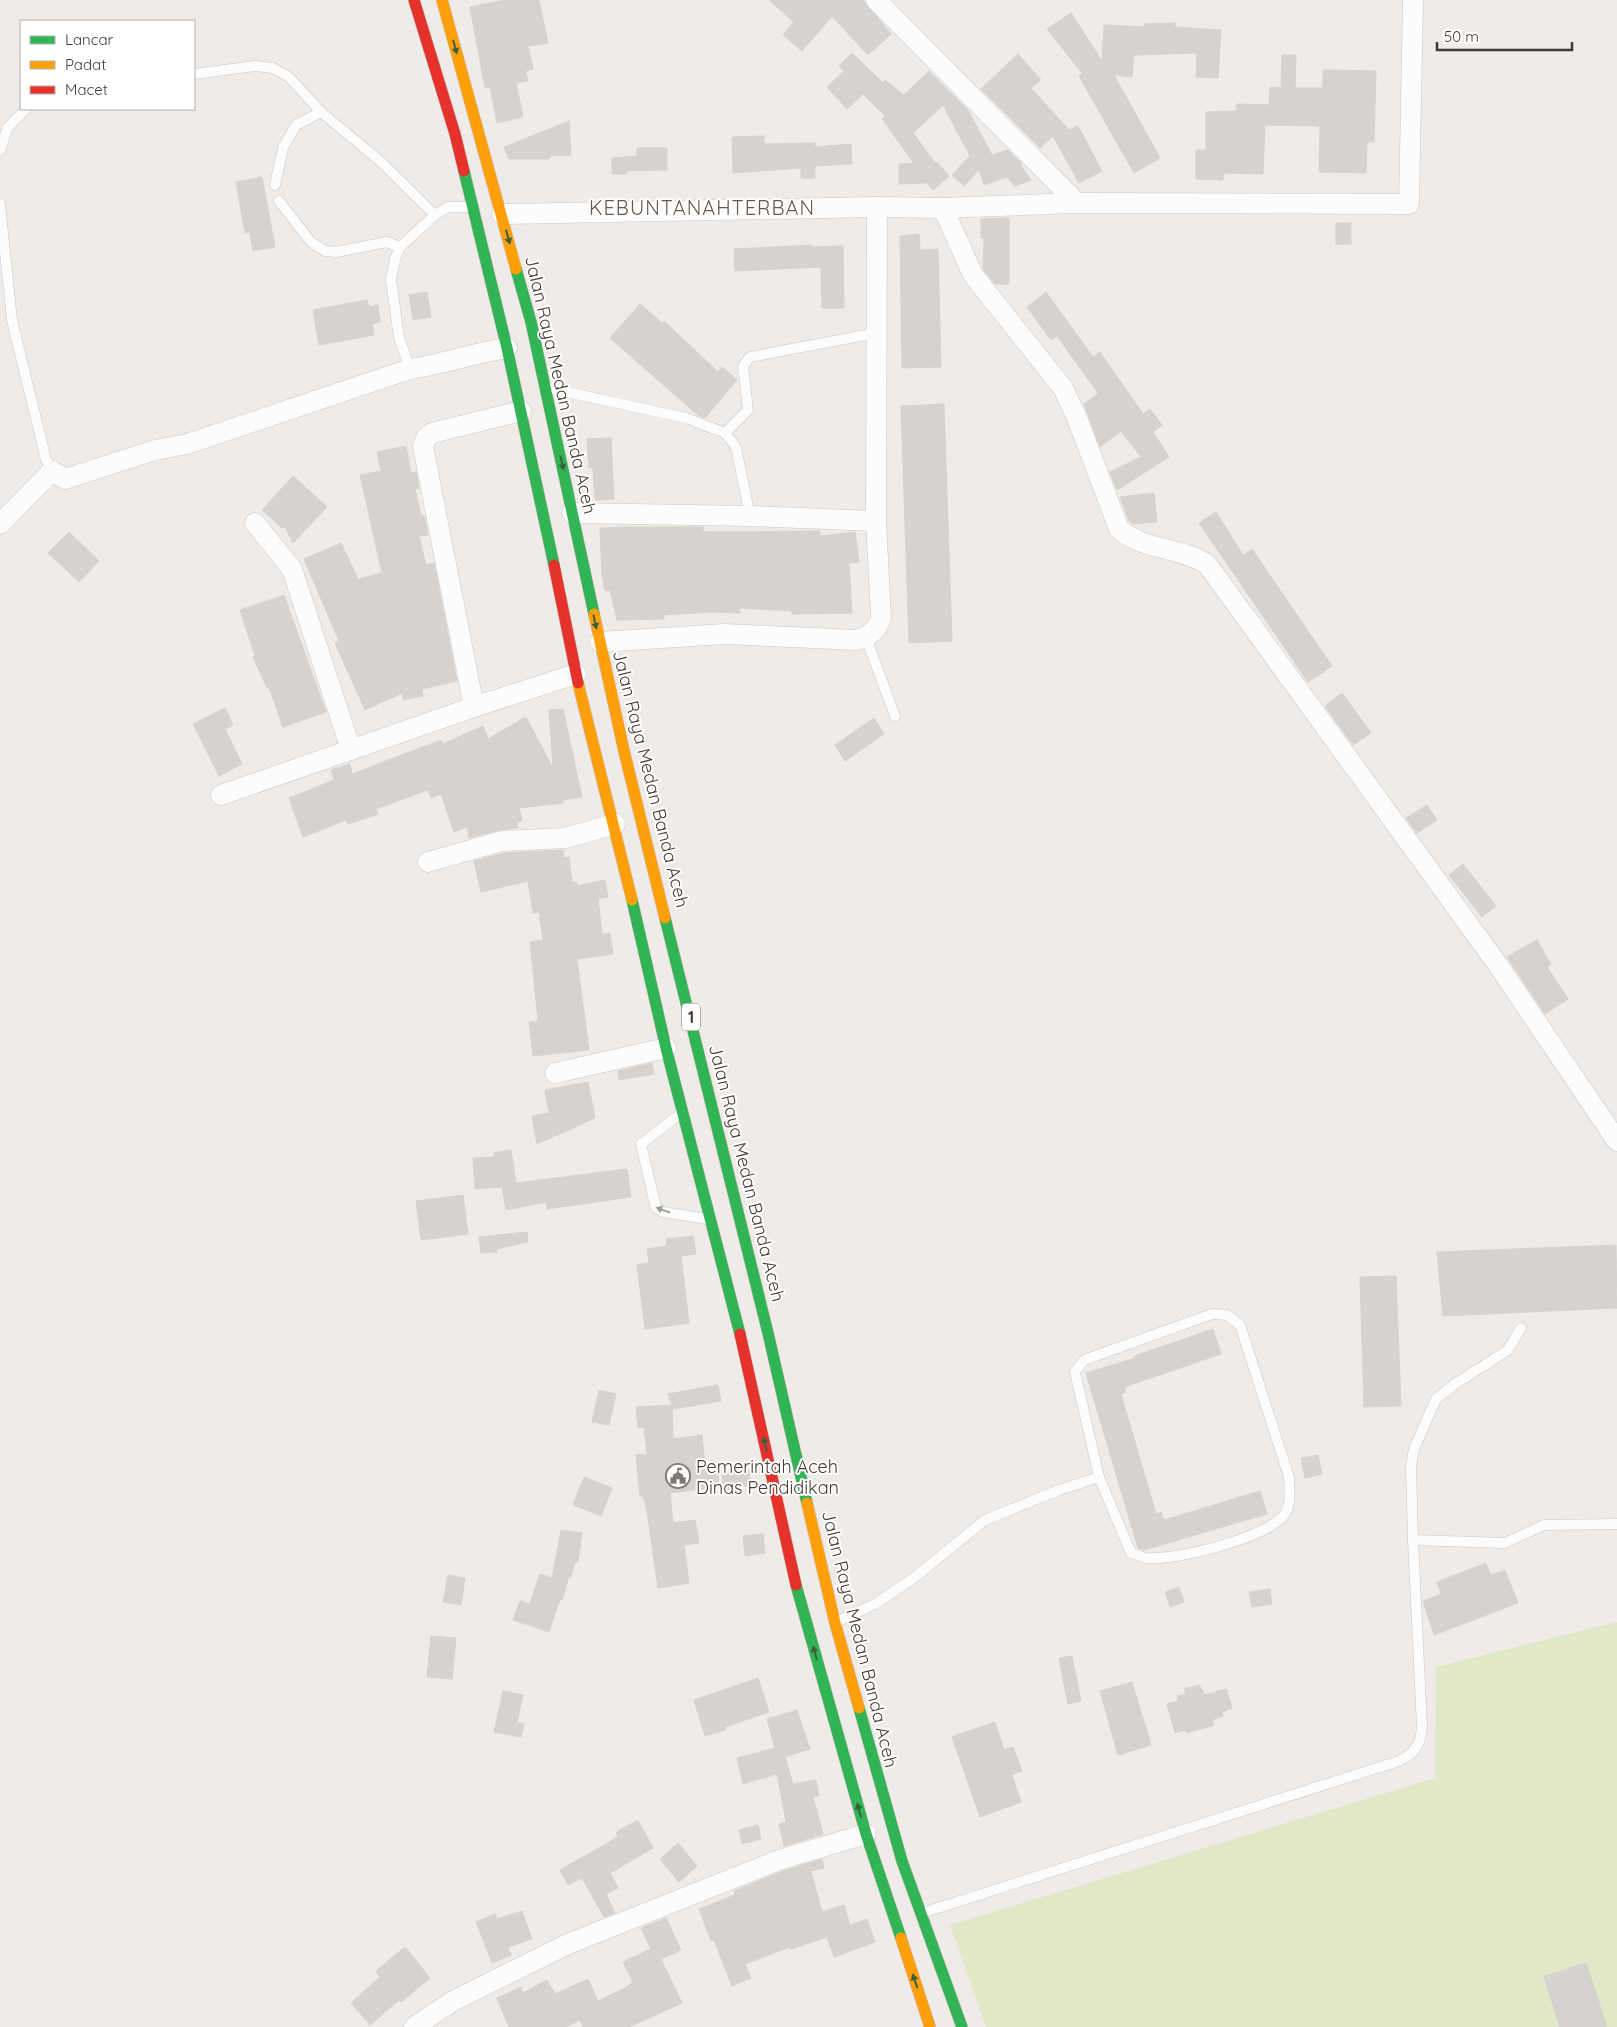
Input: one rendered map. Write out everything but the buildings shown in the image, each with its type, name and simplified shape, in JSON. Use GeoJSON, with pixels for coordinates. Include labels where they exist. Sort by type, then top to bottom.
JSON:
{"type":"FeatureCollection","features":[{"type":"Feature","properties":{"kind":"highway","name":"Jalan Raya Medan Banda Aceh"},"geometry":{"type":"LineString","coordinates":[[414,0],[455,134],[521,411],[541,432],[572,513],[600,642],[658,944],[755,1336],[876,1772],[921,1913],[962,2027]]}},
{"type":"Feature","properties":{"kind":"highway","name":"Jalan Raya Medan Banda Aceh"},"geometry":{"type":"LineString","coordinates":[[442,0],[531,322],[546,388],[541,432],[576,674],[615,824],[658,944],[666,1048],[711,1219],[755,1336],[792,1571],[866,1834],[930,2027]]}},
{"type":"Feature","properties":{"kind":"street"},"geometry":{"type":"LineString","coordinates":[[876,0],[1078,203]]}},
{"type":"Feature","properties":{"kind":"street"},"geometry":{"type":"LineString","coordinates":[[502,214],[877,207],[943,208],[1078,203],[1409,204],[1413,0]]}},
{"type":"Feature","properties":{"kind":"street"},"geometry":{"type":"LineString","coordinates":[[600,642],[724,634],[846,640],[866,638],[879,626],[882,617],[876,521],[877,207]]}},
{"type":"Feature","properties":{"kind":"street"},"geometry":{"type":"LineString","coordinates":[[943,208],[973,275],[1063,388],[1077,418],[1119,528],[1130,538],[1156,548],[1201,560],[1208,564],[1498,965],[1617,1141]]}},
{"type":"Feature","properties":{"kind":"street"},"geometry":{"type":"LineString","coordinates":[[0,524],[52,471],[64,479],[155,450],[187,444],[410,370],[440,364],[481,352],[507,348]]}},
{"type":"Feature","properties":{"kind":"street"},"geometry":{"type":"LineString","coordinates":[[474,707],[423,447],[426,438],[432,433],[521,411]]}},
{"type":"Feature","properties":{"kind":"street"},"geometry":{"type":"LineString","coordinates":[[572,513],[750,516],[876,521]]}},
{"type":"Feature","properties":{"kind":"street"},"geometry":{"type":"LineString","coordinates":[[255,523],[292,569],[351,750]]}},
{"type":"Feature","properties":{"kind":"street"},"geometry":{"type":"LineString","coordinates":[[221,795],[474,707],[576,674]]}},
{"type":"Feature","properties":{"kind":"street"},"geometry":{"type":"LineString","coordinates":[[428,862],[502,841],[566,838],[615,824]]}},
{"type":"Feature","properties":{"kind":"street"},"geometry":{"type":"LineString","coordinates":[[555,1074],[666,1048]]}},
{"type":"Feature","properties":{"kind":"street"},"geometry":{"type":"LineString","coordinates":[[414,2027],[453,2001],[568,1944],[779,1860],[866,1834]]}},
{"type":"Feature","properties":{"kind":"lane"},"geometry":{"type":"LineString","coordinates":[[195,74],[255,66],[273,68],[289,77],[321,112],[380,161],[435,215]]}},
{"type":"Feature","properties":{"kind":"lane"},"geometry":{"type":"LineString","coordinates":[[0,150],[8,127],[25,110]]}},
{"type":"Feature","properties":{"kind":"lane"},"geometry":{"type":"LineString","coordinates":[[274,185],[283,148],[296,125],[321,112]]}},
{"type":"Feature","properties":{"kind":"lane"},"geometry":{"type":"LineString","coordinates":[[278,201],[311,242],[325,252],[336,252],[387,242],[400,247]]}},
{"type":"Feature","properties":{"kind":"lane"},"geometry":{"type":"LineString","coordinates":[[0,204],[12,320],[46,460],[52,471]]}},
{"type":"Feature","properties":{"kind":"lane"},"geometry":{"type":"LineString","coordinates":[[410,370],[399,337],[391,280],[395,259],[400,247],[435,215],[448,207],[473,207]]}},
{"type":"Feature","properties":{"kind":"lane"},"geometry":{"type":"LineString","coordinates":[[726,433],[748,410],[743,366],[750,357],[876,333]]}},
{"type":"Feature","properties":{"kind":"lane"},"geometry":{"type":"LineString","coordinates":[[546,388],[686,418],[726,433],[736,447],[750,516]]}},
{"type":"Feature","properties":{"kind":"lane"},"geometry":{"type":"LineString","coordinates":[[866,638],[895,716]]}},
{"type":"Feature","properties":{"kind":"lane"},"geometry":{"type":"LineString","coordinates":[[683,1112],[642,1144],[654,1204],[663,1212],[711,1219]]}},
{"type":"Feature","properties":{"kind":"lane"},"geometry":{"type":"LineString","coordinates":[[1212,1314],[1227,1315],[1234,1319],[1240,1325],[1288,1478],[1290,1499],[1285,1515],[1269,1528],[1197,1553],[1145,1558],[1131,1553],[1099,1477],[1075,1378],[1078,1366],[1084,1360],[1201,1317],[1212,1314]]}},
{"type":"Feature","properties":{"kind":"lane"},"geometry":{"type":"LineString","coordinates":[[921,1913],[1409,1756],[1417,1748],[1422,1738],[1413,1540],[1411,1466],[1414,1448],[1436,1399],[1455,1384],[1508,1350],[1521,1328]]}},
{"type":"Feature","properties":{"kind":"lane"},"geometry":{"type":"LineString","coordinates":[[835,1623],[874,1604],[907,1582],[985,1520],[1059,1490],[1099,1477]]}},
{"type":"Feature","properties":{"kind":"lane"},"geometry":{"type":"LineString","coordinates":[[1413,1540],[1505,1543],[1544,1525],[1617,1524]]}},
{"type":"Feature","properties":{"kind":"green space"},"geometry":{"type":"Polygon","coordinates":[[[1617,1622],[1617,2027],[986,2027],[950,1925],[1435,1778],[1436,1667],[1617,1622]]]}},
{"type":"Feature","properties":{"kind":"traffic: fast"},"geometry":{"type":"LineString","coordinates":[[464,171],[507,348],[554,565]]}},
{"type":"Feature","properties":{"kind":"traffic: fast"},"geometry":{"type":"LineString","coordinates":[[516,269],[531,322],[594,614]]}},
{"type":"Feature","properties":{"kind":"traffic: fast"},"geometry":{"type":"LineString","coordinates":[[632,900],[666,1048],[740,1334]]}},
{"type":"Feature","properties":{"kind":"traffic: fast"},"geometry":{"type":"LineString","coordinates":[[665,918],[768,1333],[807,1503]]}},
{"type":"Feature","properties":{"kind":"traffic: fast"},"geometry":{"type":"LineString","coordinates":[[796,1585],[866,1834],[901,1938]]}},
{"type":"Feature","properties":{"kind":"traffic: fast"},"geometry":{"type":"LineString","coordinates":[[859,1708],[902,1861],[962,2027]]}},
{"type":"Feature","properties":{"kind":"traffic: slow"},"geometry":{"type":"LineString","coordinates":[[442,0],[516,269]]}},
{"type":"Feature","properties":{"kind":"traffic: slow"},"geometry":{"type":"LineString","coordinates":[[594,614],[624,751],[665,918]]}},
{"type":"Feature","properties":{"kind":"traffic: slow"},"geometry":{"type":"LineString","coordinates":[[578,683],[632,900]]}},
{"type":"Feature","properties":{"kind":"traffic: slow"},"geometry":{"type":"LineString","coordinates":[[807,1503],[835,1623],[859,1708]]}},
{"type":"Feature","properties":{"kind":"traffic: slow"},"geometry":{"type":"LineString","coordinates":[[901,1938],[930,2027]]}},
{"type":"Feature","properties":{"kind":"traffic: jam"},"geometry":{"type":"LineString","coordinates":[[414,0],[455,134],[464,171]]}},
{"type":"Feature","properties":{"kind":"traffic: jam"},"geometry":{"type":"LineString","coordinates":[[554,565],[578,683]]}},
{"type":"Feature","properties":{"kind":"traffic: jam"},"geometry":{"type":"LineString","coordinates":[[740,1334],[796,1585]]}},
{"type":"Feature","properties":{"kind":"place","name":"Pemerintah Aceh Dinas Pendidikan"},"geometry":{"type":"Point","coordinates":[678,1476]}},
{"type":"Feature","properties":{"kind":"district","name":"KEBUNTANAHTERBAN"},"geometry":{"type":"Point","coordinates":[702,207]}}]}
